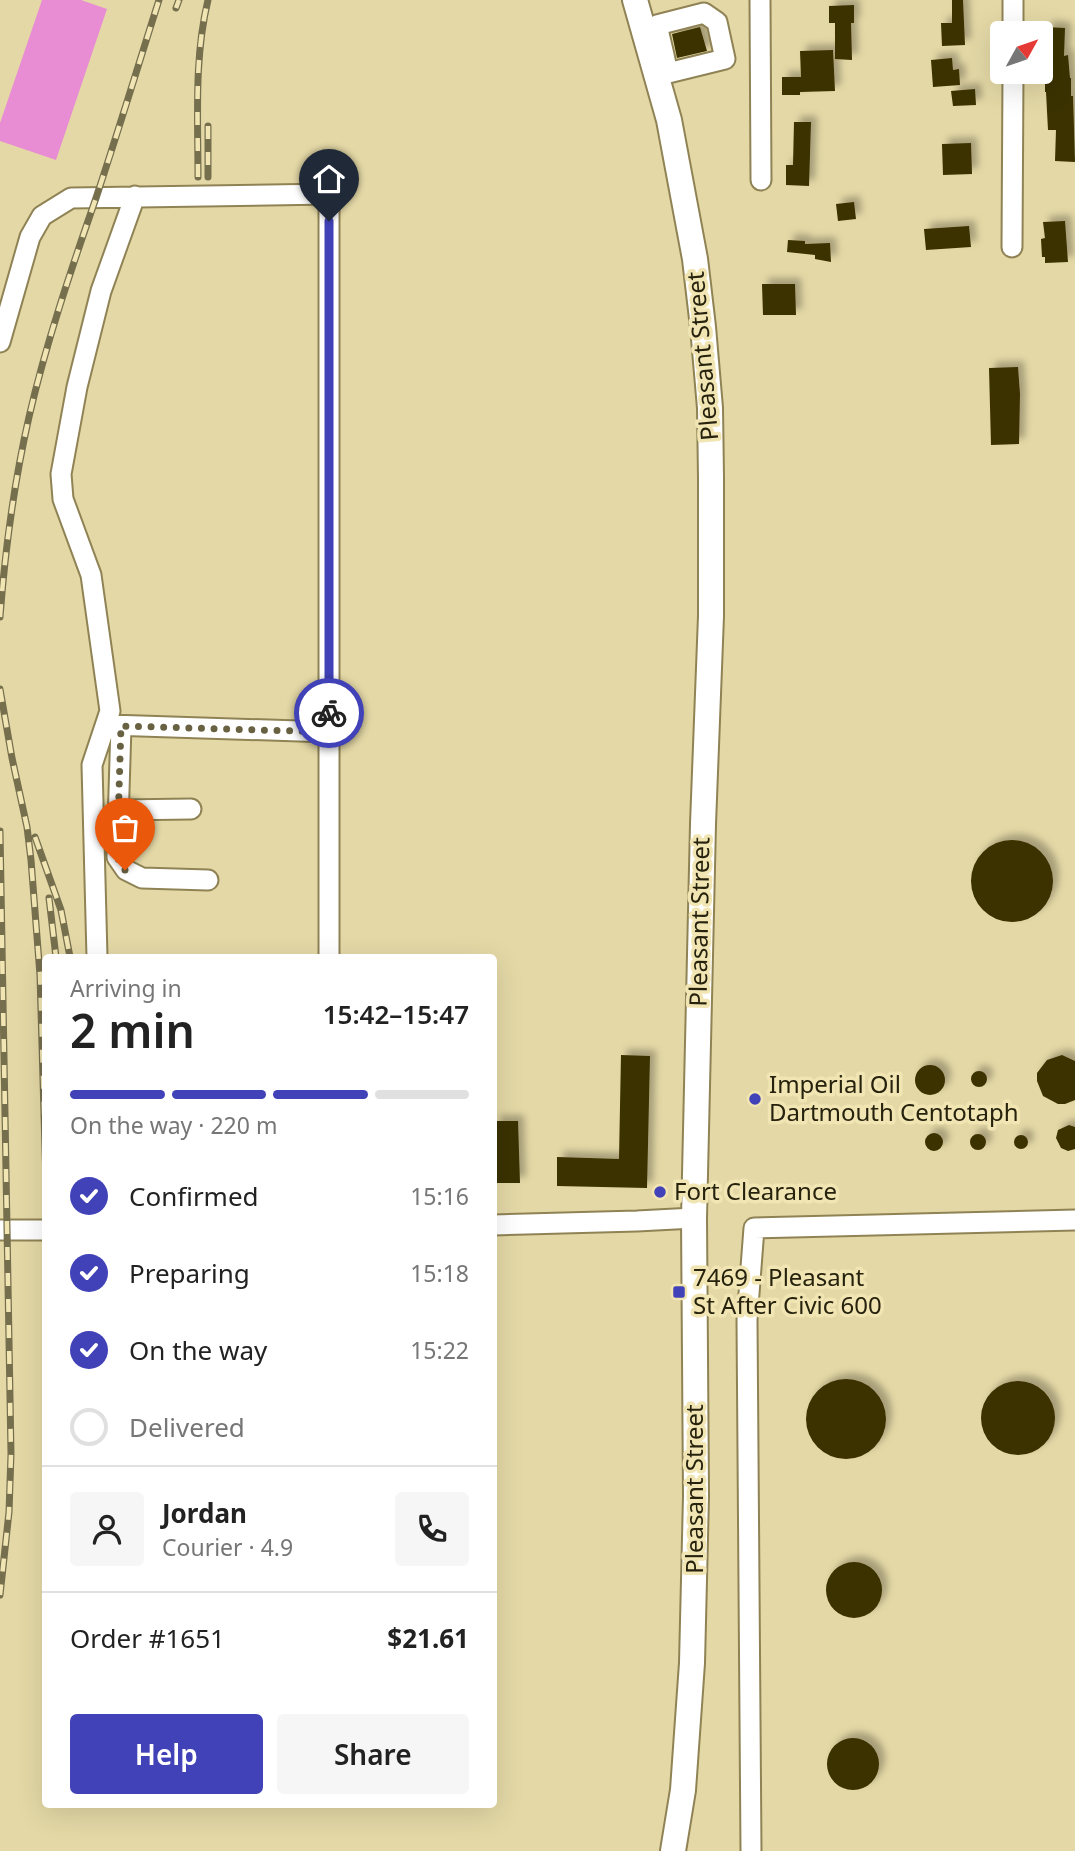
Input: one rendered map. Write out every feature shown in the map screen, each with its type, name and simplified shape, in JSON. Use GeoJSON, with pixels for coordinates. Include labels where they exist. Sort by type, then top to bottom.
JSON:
{"type":"FeatureCollection","features":[{"type":"Feature","properties":{"kind":"main road","name":"Pleasant Street"},"geometry":{"type":"LineString","coordinates":[[635,0],[658,57],[695,259],[710,408],[711,616],[703,824],[694,1218],[696,1496],[692,1662],[683,1790],[673,1851]]}},
{"type":"Feature","properties":{"kind":"street"},"geometry":{"type":"LineString","coordinates":[[760,0],[761,180]]}},
{"type":"Feature","properties":{"kind":"street"},"geometry":{"type":"LineString","coordinates":[[1013,0],[1013,21]]}},
{"type":"Feature","properties":{"kind":"street"},"geometry":{"type":"LineString","coordinates":[[1012,247],[1013,84]]}},
{"type":"Feature","properties":{"kind":"street"},"geometry":{"type":"LineString","coordinates":[[0,342],[30,237],[42,216],[71,198],[329,194],[330,954]]}},
{"type":"Feature","properties":{"kind":"street"},"geometry":{"type":"LineString","coordinates":[[135,196],[101,291],[77,387],[61,474],[63,499],[91,575],[113,725],[119,810],[117,857],[125,870],[142,878],[208,880]]}},
{"type":"Feature","properties":{"kind":"street"},"geometry":{"type":"LineString","coordinates":[[113,725],[329,732]]}},
{"type":"Feature","properties":{"kind":"street"},"geometry":{"type":"LineString","coordinates":[[97,954],[92,765],[113,725]]}},
{"type":"Feature","properties":{"kind":"street"},"geometry":{"type":"LineString","coordinates":[[119,810],[191,809]]}},
{"type":"Feature","properties":{"kind":"street"},"geometry":{"type":"LineString","coordinates":[[497,1225],[694,1218]]}},
{"type":"Feature","properties":{"kind":"street"},"geometry":{"type":"LineString","coordinates":[[751,1851],[747,1320],[754,1228],[1075,1220]]}},
{"type":"Feature","properties":{"kind":"street"},"geometry":{"type":"LineString","coordinates":[[0,1230],[42,1230]]}},
{"type":"Feature","properties":{"kind":"shaded area"},"geometry":{"type":"Polygon","coordinates":[[[42,0],[81,0],[107,9],[56,160],[0,141],[0,123],[42,0]]]}},
{"type":"Feature","properties":{"kind":"building"},"geometry":{"type":"Polygon","coordinates":[[[952,0],[963,0],[965,45],[942,46],[941,23],[952,23],[952,0]]]}},
{"type":"Feature","properties":{"kind":"building"},"geometry":{"type":"Polygon","coordinates":[[[854,5],[854,23],[851,23],[852,60],[835,59],[835,23],[829,23],[829,6],[854,5]]]}},
{"type":"Feature","properties":{"kind":"building"},"geometry":{"type":"Polygon","coordinates":[[[700,27],[707,51],[677,58],[672,34],[700,27]]]}},
{"type":"Feature","properties":{"kind":"building"},"geometry":{"type":"Polygon","coordinates":[[[1054,27],[1065,28],[1064,56],[1068,55],[1073,96],[1075,162],[1055,161],[1056,130],[1048,130],[1045,84],[1054,84],[1054,27]]]}},
{"type":"Feature","properties":{"kind":"building"},"geometry":{"type":"Polygon","coordinates":[[[833,50],[835,91],[782,95],[782,77],[801,77],[800,51],[833,50]]]}},
{"type":"Feature","properties":{"kind":"building"},"geometry":{"type":"Polygon","coordinates":[[[952,58],[953,70],[959,69],[960,85],[933,87],[931,60],[952,58]]]}},
{"type":"Feature","properties":{"kind":"building"},"geometry":{"type":"Polygon","coordinates":[[[975,89],[976,105],[953,106],[951,91],[975,89]]]}},
{"type":"Feature","properties":{"kind":"building"},"geometry":{"type":"Polygon","coordinates":[[[794,122],[811,122],[809,186],[786,185],[786,165],[793,165],[794,122]]]}},
{"type":"Feature","properties":{"kind":"building"},"geometry":{"type":"Polygon","coordinates":[[[971,143],[972,174],[943,175],[942,144],[971,143]]]}},
{"type":"Feature","properties":{"kind":"building"},"geometry":{"type":"Polygon","coordinates":[[[854,202],[856,219],[838,221],[836,204],[854,202]]]}},
{"type":"Feature","properties":{"kind":"building"},"geometry":{"type":"Polygon","coordinates":[[[1065,221],[1068,262],[1045,263],[1041,239],[1045,238],[1043,222],[1065,221]]]}},
{"type":"Feature","properties":{"kind":"building"},"geometry":{"type":"Polygon","coordinates":[[[969,226],[971,247],[926,250],[924,229],[969,226]]]}},
{"type":"Feature","properties":{"kind":"building"},"geometry":{"type":"Polygon","coordinates":[[[788,240],[805,241],[805,244],[830,243],[831,262],[815,259],[815,255],[787,252],[788,240]]]}},
{"type":"Feature","properties":{"kind":"building"},"geometry":{"type":"Polygon","coordinates":[[[762,284],[795,284],[796,315],[763,315],[762,284]]]}},
{"type":"Feature","properties":{"kind":"building"},"geometry":{"type":"Polygon","coordinates":[[[1018,367],[1019,444],[991,445],[989,368],[1018,367]]]}},
{"type":"Feature","properties":{"kind":"building"},"geometry":{"type":"Polygon","coordinates":[[[1012,840],[1028,843],[1041,852],[1050,865],[1053,881],[1050,897],[1041,910],[1028,919],[1012,922],[996,919],[983,910],[974,897],[971,881],[974,865],[983,852],[996,843],[1012,840]]]}},
{"type":"Feature","properties":{"kind":"building"},"geometry":{"type":"Polygon","coordinates":[[[621,1055],[650,1056],[647,1188],[557,1186],[557,1157],[619,1159],[621,1055]]]}},
{"type":"Feature","properties":{"kind":"building"},"geometry":{"type":"Polygon","coordinates":[[[1062,1055],[1075,1061],[1075,1100],[1058,1104],[1043,1096],[1037,1073],[1047,1060],[1062,1055]]]}},
{"type":"Feature","properties":{"kind":"building"},"geometry":{"type":"Polygon","coordinates":[[[930,1065],[941,1069],[945,1080],[941,1091],[930,1095],[919,1091],[915,1080],[919,1069],[930,1065]]]}},
{"type":"Feature","properties":{"kind":"building"},"geometry":{"type":"Polygon","coordinates":[[[976,1071],[982,1071],[987,1079],[985,1085],[976,1087],[971,1082],[971,1076],[976,1071]]]}},
{"type":"Feature","properties":{"kind":"building"},"geometry":{"type":"Polygon","coordinates":[[[497,1121],[518,1121],[520,1183],[497,1183],[497,1121]]]}},
{"type":"Feature","properties":{"kind":"building"},"geometry":{"type":"Polygon","coordinates":[[[1069,1125],[1075,1127],[1075,1149],[1068,1151],[1061,1148],[1056,1138],[1058,1130],[1069,1125]]]}},
{"type":"Feature","properties":{"kind":"building"},"geometry":{"type":"Polygon","coordinates":[[[930,1133],[938,1133],[943,1142],[941,1149],[930,1151],[925,1146],[925,1138],[930,1133]]]}},
{"type":"Feature","properties":{"kind":"building"},"geometry":{"type":"Polygon","coordinates":[[[975,1134],[981,1134],[986,1142],[984,1148],[975,1150],[970,1145],[970,1139],[975,1134]]]}},
{"type":"Feature","properties":{"kind":"building"},"geometry":{"type":"Polygon","coordinates":[[[1018,1135],[1024,1135],[1028,1142],[1024,1149],[1018,1149],[1014,1145],[1014,1139],[1018,1135]]]}},
{"type":"Feature","properties":{"kind":"building"},"geometry":{"type":"Polygon","coordinates":[[[846,1379],[861,1382],[874,1391],[883,1404],[886,1419],[883,1434],[874,1447],[861,1456],[846,1459],[831,1456],[818,1447],[809,1434],[806,1419],[809,1404],[818,1391],[831,1382],[846,1379]]]}},
{"type":"Feature","properties":{"kind":"building"},"geometry":{"type":"Polygon","coordinates":[[[1011,1381],[1025,1381],[1039,1387],[1049,1397],[1055,1418],[1049,1439],[1039,1449],[1025,1455],[1011,1455],[997,1449],[987,1439],[981,1425],[981,1411],[987,1397],[997,1387],[1011,1381]]]}},
{"type":"Feature","properties":{"kind":"building"},"geometry":{"type":"Polygon","coordinates":[[[848,1562],[860,1562],[870,1566],[878,1574],[882,1590],[878,1606],[870,1614],[860,1618],[848,1618],[838,1614],[830,1606],[826,1596],[826,1584],[830,1574],[838,1566],[848,1562]]]}},
{"type":"Feature","properties":{"kind":"building"},"geometry":{"type":"Polygon","coordinates":[[[853,1738],[863,1740],[871,1746],[877,1754],[877,1774],[871,1782],[863,1788],[853,1790],[843,1788],[835,1782],[829,1774],[827,1764],[829,1754],[835,1746],[843,1740],[853,1738]]]}},
{"type":"Feature","properties":{"kind":"railway"},"geometry":{"type":"LineString","coordinates":[[0,617],[7,542],[36,389],[159,0]]}},
{"type":"Feature","properties":{"kind":"railway"},"geometry":{"type":"LineString","coordinates":[[176,8],[179,0]]}},
{"type":"Feature","properties":{"kind":"railway"},"geometry":{"type":"LineString","coordinates":[[198,177],[199,66],[208,0]]}},
{"type":"Feature","properties":{"kind":"railway"},"geometry":{"type":"LineString","coordinates":[[208,126],[208,177]]}},
{"type":"Feature","properties":{"kind":"railway"},"geometry":{"type":"LineString","coordinates":[[0,689],[31,860],[40,975],[42,1044]]}},
{"type":"Feature","properties":{"kind":"railway"},"geometry":{"type":"LineString","coordinates":[[0,831],[11,1454],[9,1512],[0,1595]]}},
{"type":"Feature","properties":{"kind":"railway"},"geometry":{"type":"LineString","coordinates":[[35,837],[61,910],[69,954]]}},
{"type":"Feature","properties":{"kind":"railway"},"geometry":{"type":"LineString","coordinates":[[49,898],[56,954]]}},
{"type":"Feature","properties":{"kind":"way so far"},"geometry":{"type":"LineString","coordinates":[[125,870],[117,857],[121,726],[329,732],[329,713]]}},
{"type":"Feature","properties":{"kind":"place","name":"Imperial Oil Dartmouth Centotaph"},"geometry":{"type":"Point","coordinates":[755,1099]}},
{"type":"Feature","properties":{"kind":"place","name":"Fort Clearance"},"geometry":{"type":"Point","coordinates":[660,1192]}},
{"type":"Feature","properties":{"kind":"place","name":"7469 - Pleasant St After Civic 600"},"geometry":{"type":"Point","coordinates":[679,1292]}},
{"type":"Feature","properties":{"kind":"route"},"geometry":{"type":"LineString","coordinates":[[329,221],[329,713]]}}]}
